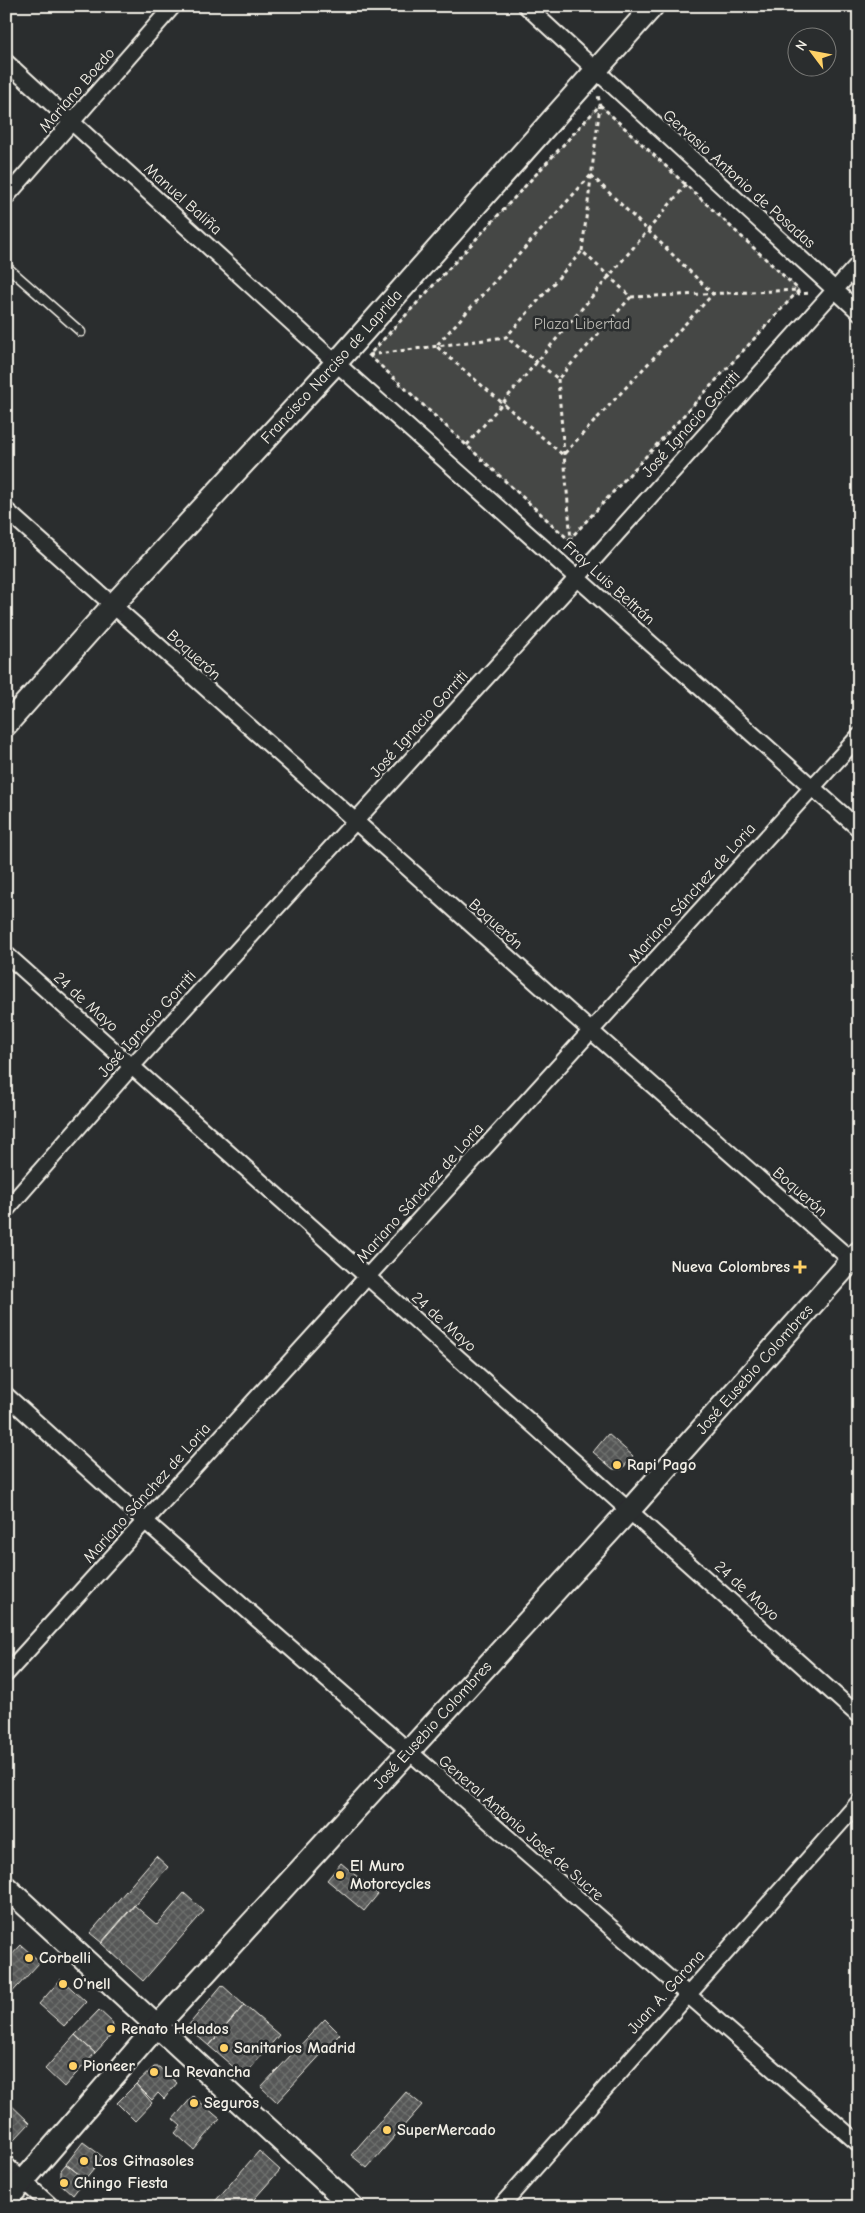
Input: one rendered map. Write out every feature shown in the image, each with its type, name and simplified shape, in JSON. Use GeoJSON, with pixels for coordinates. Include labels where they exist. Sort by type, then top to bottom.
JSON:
{"type":"FeatureCollection","features":[{"type":"Feature","properties":{"kind":"street","name":"Mariano Boedo"},"geometry":{"type":"LineString","coordinates":[[6,196],[173,6]]}},
{"type":"Feature","properties":{"kind":"street","name":"Gervasio Antonio de Posadas"},"geometry":{"type":"LineString","coordinates":[[526,6],[595,72],[859,312]]}},
{"type":"Feature","properties":{"kind":"street","name":"Francisco Narciso de Laprida"},"geometry":{"type":"LineString","coordinates":[[6,725],[112,606],[336,363],[653,6]]}},
{"type":"Feature","properties":{"kind":"street","name":"Manuel Baliña"},"geometry":{"type":"LineString","coordinates":[[6,62],[336,363]]}},
{"type":"Feature","properties":{"kind":"street","name":"José Ignacio Gorriti"},"geometry":{"type":"LineString","coordinates":[[6,1210],[132,1066],[577,578],[859,264]]}},
{"type":"Feature","properties":{"kind":"street","name":"Fray Luis Beltrán"},"geometry":{"type":"LineString","coordinates":[[336,363],[859,829]]}},
{"type":"Feature","properties":{"kind":"street","name":"Boquerón"},"geometry":{"type":"LineString","coordinates":[[6,510],[591,1032],[856,1260]]}},
{"type":"Feature","properties":{"kind":"street","name":"Mariano Sánchez de Loria"},"geometry":{"type":"LineString","coordinates":[[6,1674],[859,736]]}},
{"type":"Feature","properties":{"kind":"street","name":"24 de Mayo"},"geometry":{"type":"LineString","coordinates":[[6,954],[630,1509],[859,1716]]}},
{"type":"Feature","properties":{"kind":"street","name":"José Eusebio Colombres"},"geometry":{"type":"LineString","coordinates":[[6,2201],[158,2025],[856,1260]]}},
{"type":"Feature","properties":{"kind":"street","name":"General Antonio José de Sucre"},"geometry":{"type":"LineString","coordinates":[[6,1395],[145,1521],[273,1630],[408,1752],[859,2144]]}},
{"type":"Feature","properties":{"kind":"street","name":"Juan A. Garona"},"geometry":{"type":"LineString","coordinates":[[500,2207],[859,1802]]}},
{"type":"Feature","properties":{"kind":"street"},"geometry":{"type":"LineString","coordinates":[[6,1887],[158,2025],[352,2207]]}},
{"type":"Feature","properties":{"kind":"street"},"geometry":{"type":"LineString","coordinates":[[6,2165],[52,2207]]}},
{"type":"Feature","properties":{"kind":"lane"},"geometry":{"type":"LineString","coordinates":[[6,266],[81,332]]}},
{"type":"Feature","properties":{"kind":"path"},"geometry":{"type":"LineString","coordinates":[[370,355],[506,337],[582,251],[600,105]]}},
{"type":"Feature","properties":{"kind":"path"},"geometry":{"type":"LineString","coordinates":[[600,105],[799,290]]}},
{"type":"Feature","properties":{"kind":"path"},"geometry":{"type":"LineString","coordinates":[[370,355],[600,105]]}},
{"type":"Feature","properties":{"kind":"path"},"geometry":{"type":"LineString","coordinates":[[591,175],[713,294]]}},
{"type":"Feature","properties":{"kind":"path"},"geometry":{"type":"LineString","coordinates":[[436,346],[591,175]]}},
{"type":"Feature","properties":{"kind":"path"},"geometry":{"type":"LineString","coordinates":[[467,445],[686,185]]}},
{"type":"Feature","properties":{"kind":"path"},"geometry":{"type":"LineString","coordinates":[[582,251],[631,297],[799,290]]}},
{"type":"Feature","properties":{"kind":"path"},"geometry":{"type":"LineString","coordinates":[[569,540],[799,290]]}},
{"type":"Feature","properties":{"kind":"path"},"geometry":{"type":"LineString","coordinates":[[563,455],[713,294]]}},
{"type":"Feature","properties":{"kind":"path"},"geometry":{"type":"LineString","coordinates":[[569,540],[558,379],[631,297]]}},
{"type":"Feature","properties":{"kind":"path"},"geometry":{"type":"LineString","coordinates":[[506,337],[558,379]]}},
{"type":"Feature","properties":{"kind":"path"},"geometry":{"type":"LineString","coordinates":[[436,346],[563,455]]}},
{"type":"Feature","properties":{"kind":"path"},"geometry":{"type":"LineString","coordinates":[[370,355],[569,540]]}},
{"type":"Feature","properties":{"kind":"green space","name":"Plaza Libertad"},"geometry":{"type":"Polygon","coordinates":[[[600,105],[799,290],[569,540],[369,355],[600,105]]]}},
{"type":"Feature","properties":{"kind":"building"},"geometry":{"type":"Polygon","coordinates":[[[608,1434],[633,1456],[622,1469],[613,1469],[593,1452],[608,1434]]]}},
{"type":"Feature","properties":{"kind":"building"},"geometry":{"type":"Polygon","coordinates":[[[156,1856],[168,1867],[102,1943],[90,1933],[156,1856]]]}},
{"type":"Feature","properties":{"kind":"building"},"geometry":{"type":"Polygon","coordinates":[[[341,1863],[378,1894],[364,1911],[327,1880],[341,1863]]]}},
{"type":"Feature","properties":{"kind":"building"},"geometry":{"type":"Polygon","coordinates":[[[184,1893],[204,1911],[143,1981],[101,1943],[134,1905],[157,1925],[184,1893]]]}},
{"type":"Feature","properties":{"kind":"building"},"geometry":{"type":"Polygon","coordinates":[[[21,1945],[40,1962],[6,1999],[6,1961],[21,1945]]]}},
{"type":"Feature","properties":{"kind":"building"},"geometry":{"type":"Polygon","coordinates":[[[61,1979],[86,2002],[64,2026],[39,2004],[61,1979]]]}},
{"type":"Feature","properties":{"kind":"building"},"geometry":{"type":"Polygon","coordinates":[[[222,1985],[244,2005],[209,2046],[187,2027],[222,1985]]]}},
{"type":"Feature","properties":{"kind":"building"},"geometry":{"type":"Polygon","coordinates":[[[244,2005],[279,2035],[244,2076],[209,2046],[244,2005]]]}},
{"type":"Feature","properties":{"kind":"building"},"geometry":{"type":"Polygon","coordinates":[[[99,2010],[112,2022],[114,2032],[95,2053],[75,2035],[99,2010]]]}},
{"type":"Feature","properties":{"kind":"building"},"geometry":{"type":"Polygon","coordinates":[[[325,2019],[340,2034],[277,2102],[261,2087],[325,2019]]]}},
{"type":"Feature","properties":{"kind":"building"},"geometry":{"type":"Polygon","coordinates":[[[75,2035],[95,2053],[64,2087],[45,2069],[75,2035]]]}},
{"type":"Feature","properties":{"kind":"building"},"geometry":{"type":"Polygon","coordinates":[[[154,2067],[159,2067],[177,2083],[164,2099],[158,2093],[152,2100],[136,2084],[154,2067]]]}},
{"type":"Feature","properties":{"kind":"building"},"geometry":{"type":"Polygon","coordinates":[[[136,2084],[152,2103],[135,2121],[117,2103],[136,2084]]]}},
{"type":"Feature","properties":{"kind":"building","name":"SuperMercado"},"geometry":{"type":"Polygon","coordinates":[[[406,2092],[422,2105],[367,2168],[351,2155],[406,2092]]]}},
{"type":"Feature","properties":{"kind":"building"},"geometry":{"type":"Polygon","coordinates":[[[193,2096],[220,2119],[194,2150],[175,2133],[181,2126],[173,2119],[193,2096]]]}},
{"type":"Feature","properties":{"kind":"building"},"geometry":{"type":"Polygon","coordinates":[[[6,2100],[30,2123],[14,2140],[6,2139],[6,2100]]]}},
{"type":"Feature","properties":{"kind":"building","name":"Los Gitnasoles"},"geometry":{"type":"Polygon","coordinates":[[[83,2142],[103,2157],[85,2179],[66,2164],[83,2142]]]}},
{"type":"Feature","properties":{"kind":"building"},"geometry":{"type":"Polygon","coordinates":[[[259,2151],[280,2170],[247,2207],[210,2207],[259,2151]]]}},
{"type":"Feature","properties":{"kind":"building"},"geometry":{"type":"Polygon","coordinates":[[[66,2164],[85,2179],[73,2195],[61,2184],[61,2170],[66,2164]]]}},
{"type":"Feature","properties":{"kind":"place","name":"Nueva Colombres"},"geometry":{"type":"Point","coordinates":[800,1267]}},
{"type":"Feature","properties":{"kind":"place","name":"Rapi Pago"},"geometry":{"type":"Point","coordinates":[617,1465]}},
{"type":"Feature","properties":{"kind":"place","name":"El Muro Motorcycles"},"geometry":{"type":"Point","coordinates":[340,1875]}},
{"type":"Feature","properties":{"kind":"place","name":"Corbelli"},"geometry":{"type":"Point","coordinates":[29,1958]}},
{"type":"Feature","properties":{"kind":"place","name":"O'nell"},"geometry":{"type":"Point","coordinates":[63,1984]}},
{"type":"Feature","properties":{"kind":"place","name":"Renato Helados"},"geometry":{"type":"Point","coordinates":[111,2029]}},
{"type":"Feature","properties":{"kind":"place","name":"Sanitarios Madrid"},"geometry":{"type":"Point","coordinates":[224,2048]}},
{"type":"Feature","properties":{"kind":"place","name":"Pioneer"},"geometry":{"type":"Point","coordinates":[73,2066]}},
{"type":"Feature","properties":{"kind":"place","name":"La Revancha"},"geometry":{"type":"Point","coordinates":[154,2072]}},
{"type":"Feature","properties":{"kind":"place","name":"Seguros"},"geometry":{"type":"Point","coordinates":[194,2103]}},
{"type":"Feature","properties":{"kind":"place","name":"SuperMercado"},"geometry":{"type":"Point","coordinates":[387,2130]}},
{"type":"Feature","properties":{"kind":"place","name":"Los Gitnasoles"},"geometry":{"type":"Point","coordinates":[84,2161]}},
{"type":"Feature","properties":{"kind":"place","name":"Chingo Fiesta"},"geometry":{"type":"Point","coordinates":[64,2183]}}]}
